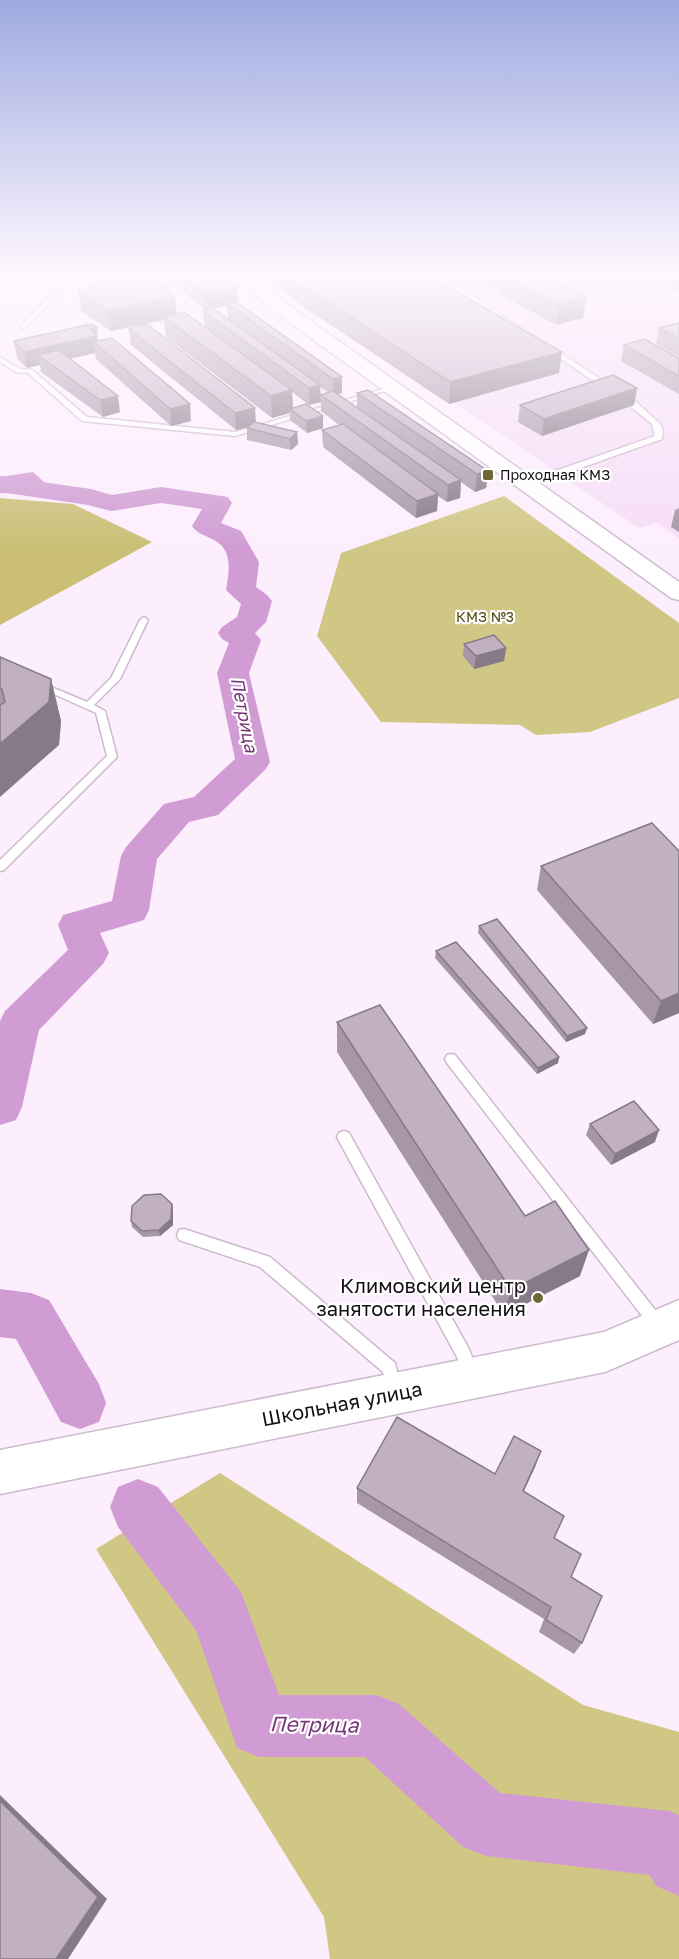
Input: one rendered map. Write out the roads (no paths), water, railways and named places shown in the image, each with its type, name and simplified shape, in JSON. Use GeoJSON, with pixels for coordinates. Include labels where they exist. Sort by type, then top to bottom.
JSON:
{"type":"FeatureCollection","features":[{"type":"Feature","properties":{"kind":"main road"},"geometry":{"type":"LineString","coordinates":[[361,365],[679,593]]}},
{"type":"Feature","properties":{"kind":"main road","name":"Школьная улица"},"geometry":{"type":"LineString","coordinates":[[0,1472],[605,1352],[670,1324]]}},
{"type":"Feature","properties":{"kind":"lane"},"geometry":{"type":"LineString","coordinates":[[9,365],[18,371],[30,371],[85,419],[235,434],[392,388]]}},
{"type":"Feature","properties":{"kind":"lane"},"geometry":{"type":"LineString","coordinates":[[527,484],[658,437],[660,429],[657,422],[638,412],[634,405],[575,365]]}},
{"type":"Feature","properties":{"kind":"lane"},"geometry":{"type":"LineString","coordinates":[[88,706],[115,678],[144,620]]}},
{"type":"Feature","properties":{"kind":"lane"},"geometry":{"type":"LineString","coordinates":[[0,867],[112,757],[100,711],[33,683]]}},
{"type":"Feature","properties":{"kind":"lane"},"geometry":{"type":"LineString","coordinates":[[0,851],[12,856]]}},
{"type":"Feature","properties":{"kind":"lane"},"geometry":{"type":"LineString","coordinates":[[451,1059],[670,1324]]}},
{"type":"Feature","properties":{"kind":"lane"},"geometry":{"type":"LineString","coordinates":[[344,1137],[464,1354],[472,1378]]}},
{"type":"Feature","properties":{"kind":"lane"},"geometry":{"type":"LineString","coordinates":[[184,1235],[265,1262],[390,1368],[394,1394]]}},
{"type":"Feature","properties":{"kind":"waterway","name":"Петрица"},"geometry":{"type":"LineString","coordinates":[[0,484],[91,497],[111,503],[161,495],[219,503],[206,526],[231,537],[245,562],[241,590],[257,601],[251,622],[233,633],[246,640],[233,673],[253,762],[205,807],[177,813],[139,856],[130,910],[77,925],[89,953],[20,1023],[0,1107]]}},
{"type":"Feature","properties":{"kind":"waterway","name":"Петрица"},"geometry":{"type":"LineString","coordinates":[[0,1313],[31,1317],[80,1403]]}},
{"type":"Feature","properties":{"kind":"waterway","name":"Петрица"},"geometry":{"type":"LineString","coordinates":[[138,1507],[220,1613],[259,1726],[377,1726],[486,1824],[669,1844],[679,1863]]}},
{"type":"Feature","properties":{"kind":"place","name":"Проходная КМЗ"},"geometry":{"type":"Point","coordinates":[488,475]}},
{"type":"Feature","properties":{"kind":"place","name":"Климовский центр занятости населения"},"geometry":{"type":"Point","coordinates":[538,1298]}},
{"type":"Feature","properties":{"kind":"park label","name":"КМЗ №3"},"geometry":{"type":"Point","coordinates":[485,617]}}]}
